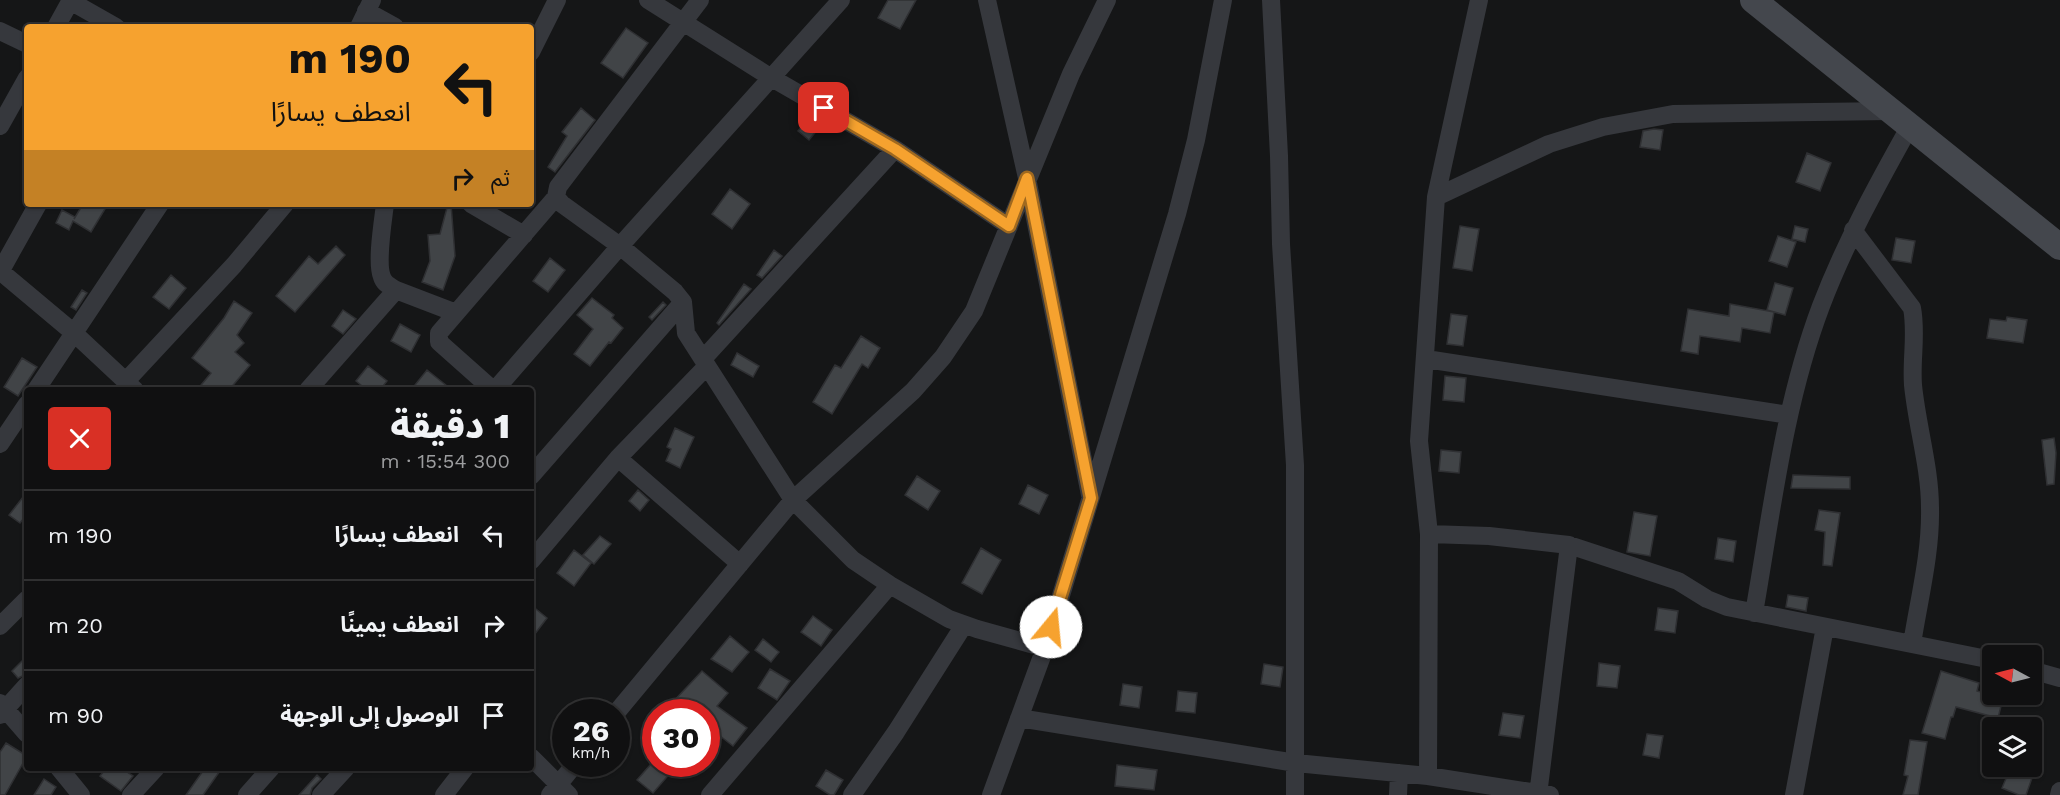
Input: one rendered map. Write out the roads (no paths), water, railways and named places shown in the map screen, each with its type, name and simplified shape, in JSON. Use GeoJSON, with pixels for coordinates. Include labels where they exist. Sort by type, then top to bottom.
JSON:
{"type":"FeatureCollection","features":[{"type":"Feature","properties":{"kind":"main road"},"geometry":{"type":"LineString","coordinates":[[1753,0],[2060,247]]}},
{"type":"Feature","properties":{"kind":"street"},"geometry":{"type":"LineString","coordinates":[[534,46],[557,0]]}},
{"type":"Feature","properties":{"kind":"street"},"geometry":{"type":"LineString","coordinates":[[648,0],[770,77],[895,149],[1009,226]]}},
{"type":"Feature","properties":{"kind":"street"},"geometry":{"type":"LineString","coordinates":[[491,387],[439,342],[439,333],[556,197],[558,187],[681,22],[700,0]]}},
{"type":"Feature","properties":{"kind":"street"},"geometry":{"type":"LineString","coordinates":[[497,387],[770,77],[841,0]]}},
{"type":"Feature","properties":{"kind":"street"},"geometry":{"type":"LineString","coordinates":[[987,0],[1027,178],[1091,498]]}},
{"type":"Feature","properties":{"kind":"street"},"geometry":{"type":"LineString","coordinates":[[628,699],[793,500],[913,391],[944,357],[974,311],[1071,74],[1107,0]]}},
{"type":"Feature","properties":{"kind":"street"},"geometry":{"type":"LineString","coordinates":[[991,795],[1045,648],[1177,214],[1196,140],[1223,0]]}},
{"type":"Feature","properties":{"kind":"street"},"geometry":{"type":"LineString","coordinates":[[1271,0],[1280,156],[1281,244],[1295,465],[1295,795]]}},
{"type":"Feature","properties":{"kind":"street"},"geometry":{"type":"LineString","coordinates":[[1428,776],[1429,534],[1419,441],[1436,197],[1479,0]]}},
{"type":"Feature","properties":{"kind":"street"},"geometry":{"type":"LineString","coordinates":[[58,24],[71,1],[111,24]]}},
{"type":"Feature","properties":{"kind":"street"},"geometry":{"type":"LineString","coordinates":[[366,13],[388,24]]}},
{"type":"Feature","properties":{"kind":"street"},"geometry":{"type":"LineString","coordinates":[[0,31],[24,43]]}},
{"type":"Feature","properties":{"kind":"street"},"geometry":{"type":"LineString","coordinates":[[0,126],[24,83]]}},
{"type":"Feature","properties":{"kind":"street"},"geometry":{"type":"LineString","coordinates":[[1436,197],[1549,144],[1603,127],[1673,114],[1900,119],[1820,308],[1789,415],[1754,613]]}},
{"type":"Feature","properties":{"kind":"street"},"geometry":{"type":"LineString","coordinates":[[534,557],[618,458],[895,149]]}},
{"type":"Feature","properties":{"kind":"street"},"geometry":{"type":"LineString","coordinates":[[556,197],[675,292],[683,302],[686,333],[793,500],[853,560],[950,619],[1045,648]]}},
{"type":"Feature","properties":{"kind":"street"},"geometry":{"type":"LineString","coordinates":[[36,207],[0,272],[74,333],[130,386],[282,207]]}},
{"type":"Feature","properties":{"kind":"street"},"geometry":{"type":"LineString","coordinates":[[38,387],[158,207]]}},
{"type":"Feature","properties":{"kind":"street"},"geometry":{"type":"LineString","coordinates":[[385,207],[380,264],[381,277],[386,285],[456,314]]}},
{"type":"Feature","properties":{"kind":"street"},"geometry":{"type":"LineString","coordinates":[[476,207],[524,235]]}},
{"type":"Feature","properties":{"kind":"street"},"geometry":{"type":"LineString","coordinates":[[1853,230],[1912,308],[1915,322],[1912,367],[1930,506],[1929,531],[1912,644]]}},
{"type":"Feature","properties":{"kind":"street"},"geometry":{"type":"LineString","coordinates":[[311,387],[396,290]]}},
{"type":"Feature","properties":{"kind":"street"},"geometry":{"type":"LineString","coordinates":[[534,473],[683,302]]}},
{"type":"Feature","properties":{"kind":"street"},"geometry":{"type":"LineString","coordinates":[[1426,360],[1789,415]]}},
{"type":"Feature","properties":{"kind":"street"},"geometry":{"type":"LineString","coordinates":[[0,444],[24,408]]}},
{"type":"Feature","properties":{"kind":"street"},"geometry":{"type":"LineString","coordinates":[[618,458],[740,564]]}},
{"type":"Feature","properties":{"kind":"street"},"geometry":{"type":"LineString","coordinates":[[1429,534],[1489,536],[1569,544],[1678,581],[1707,599],[1726,607],[1982,658]]}},
{"type":"Feature","properties":{"kind":"street"},"geometry":{"type":"LineString","coordinates":[[1019,718],[1296,763],[1428,776],[1542,794],[1569,544]]}},
{"type":"Feature","properties":{"kind":"street"},"geometry":{"type":"LineString","coordinates":[[710,795],[891,585]]}},
{"type":"Feature","properties":{"kind":"street"},"geometry":{"type":"LineString","coordinates":[[0,626],[24,602]]}},
{"type":"Feature","properties":{"kind":"street"},"geometry":{"type":"LineString","coordinates":[[852,795],[896,732],[964,625]]}},
{"type":"Feature","properties":{"kind":"street"},"geometry":{"type":"LineString","coordinates":[[1794,795],[1824,627]]}},
{"type":"Feature","properties":{"kind":"street"},"geometry":{"type":"LineString","coordinates":[[2042,673],[2060,678]]}},
{"type":"Feature","properties":{"kind":"street"},"geometry":{"type":"LineString","coordinates":[[24,688],[1,709],[24,731]]}},
{"type":"Feature","properties":{"kind":"street"},"geometry":{"type":"LineString","coordinates":[[534,761],[559,791],[567,777]]}},
{"type":"Feature","properties":{"kind":"street"},"geometry":{"type":"LineString","coordinates":[[62,771],[81,795]]}},
{"type":"Feature","properties":{"kind":"street"},"geometry":{"type":"LineString","coordinates":[[131,795],[153,771]]}},
{"type":"Feature","properties":{"kind":"street"},"geometry":{"type":"LineString","coordinates":[[248,795],[268,771]]}},
{"type":"Feature","properties":{"kind":"street"},"geometry":{"type":"LineString","coordinates":[[321,795],[343,771]]}},
{"type":"Feature","properties":{"kind":"street"},"geometry":{"type":"LineString","coordinates":[[444,795],[463,771]]}},
{"type":"Feature","properties":{"kind":"street"},"geometry":{"type":"LineString","coordinates":[[1398,795],[1399,773]]}}]}
